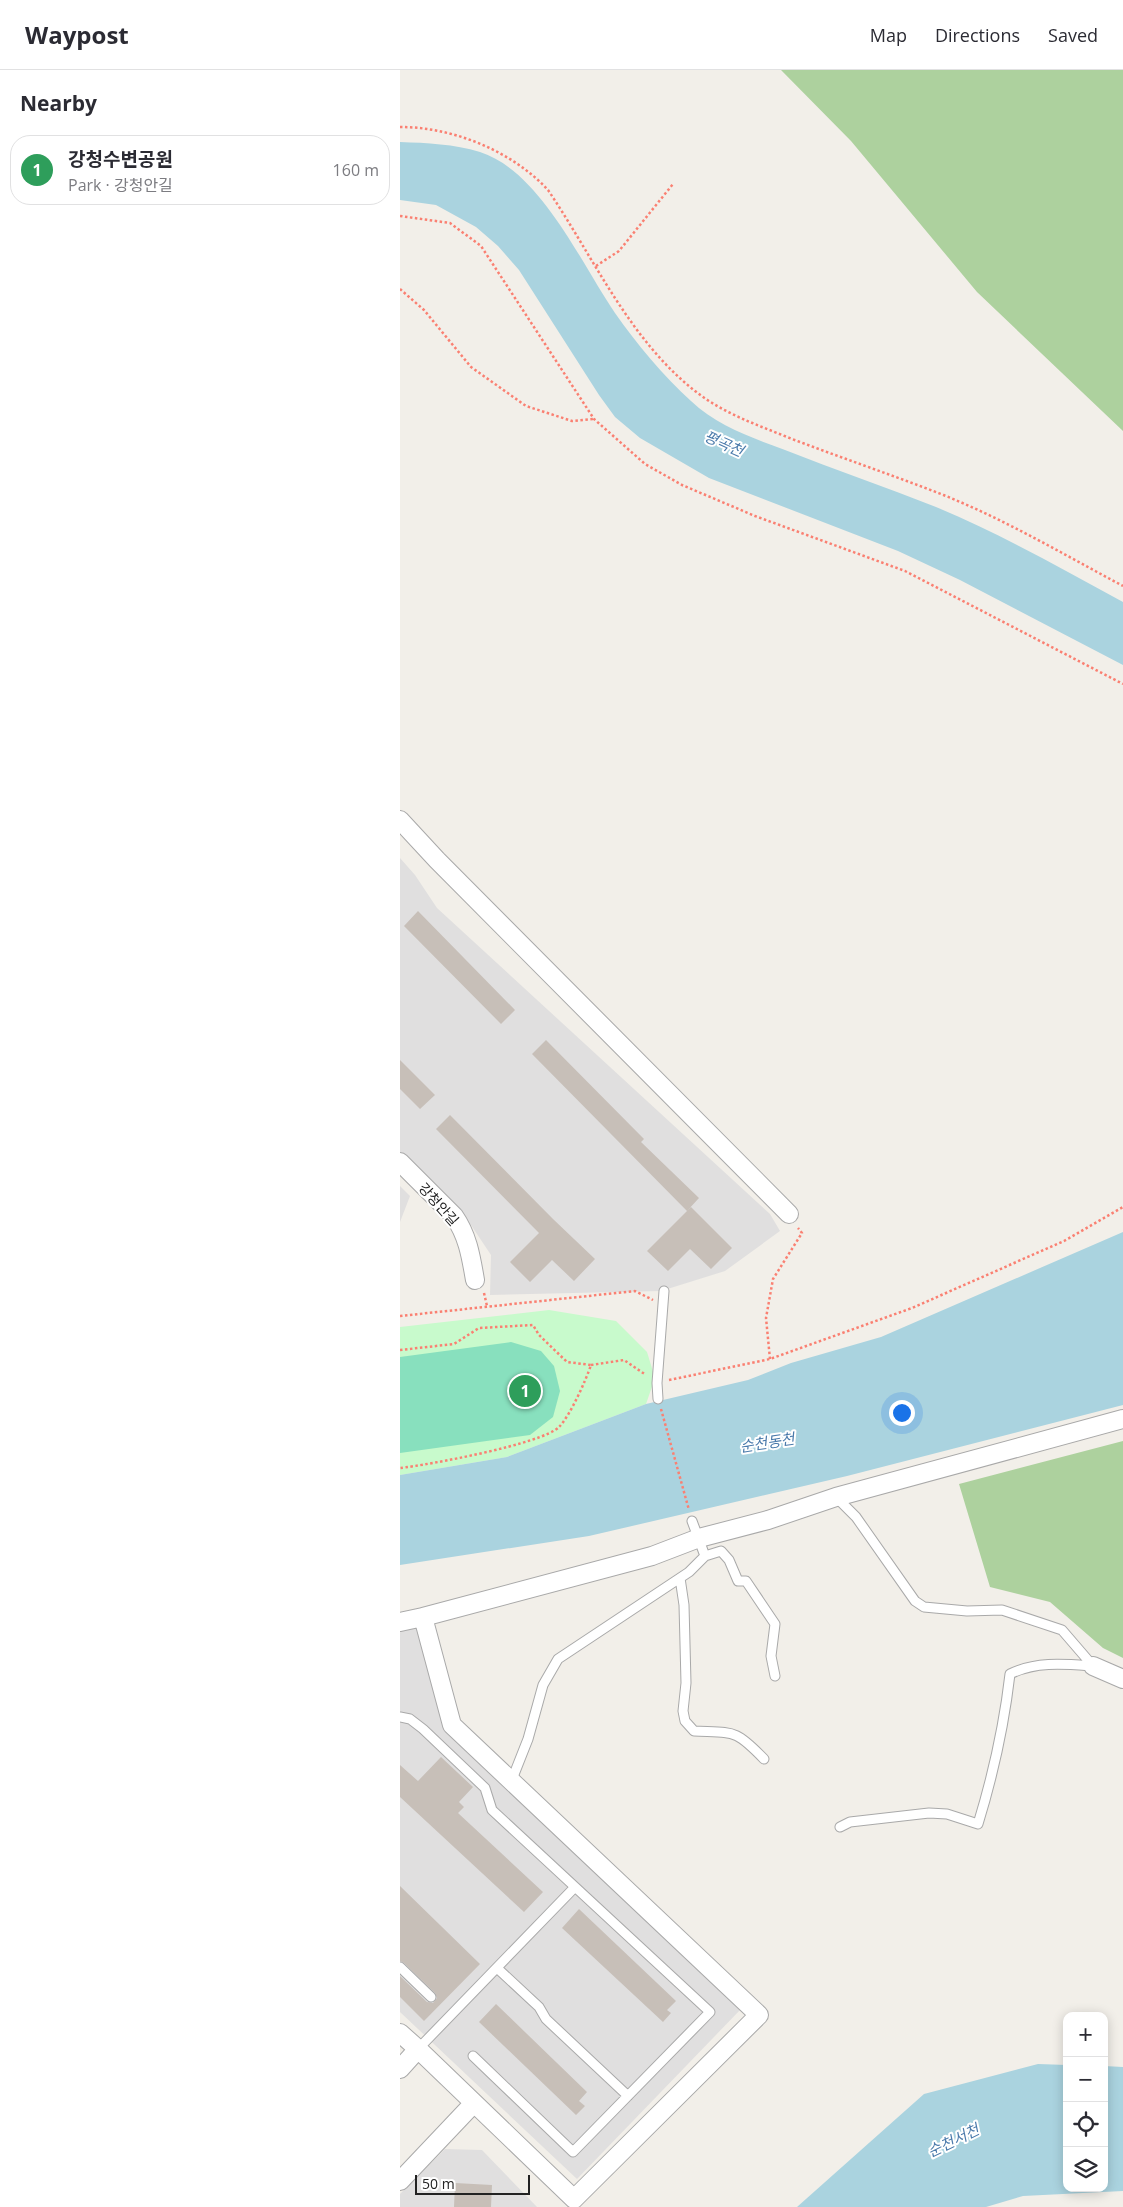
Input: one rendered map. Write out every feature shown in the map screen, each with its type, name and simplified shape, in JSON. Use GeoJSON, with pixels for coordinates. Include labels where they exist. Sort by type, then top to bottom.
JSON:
{"type":"FeatureCollection","features":[{"type":"Feature","properties":{"kind":"street"},"geometry":{"type":"LineString","coordinates":[[400,820],[450,874],[789,1214]]}},
{"type":"Feature","properties":{"kind":"street","name":"강청안길"},"geometry":{"type":"LineString","coordinates":[[400,1162],[460,1224],[470,1250],[474,1280]]}},
{"type":"Feature","properties":{"kind":"street"},"geometry":{"type":"LineString","coordinates":[[400,1622],[652,1556],[699,1538],[768,1520],[836,1497],[1123,1419]]}},
{"type":"Feature","properties":{"kind":"street"},"geometry":{"type":"LineString","coordinates":[[400,2033],[578,2203],[759,2015],[511,1783],[452,1725],[423,1616]]}},
{"type":"Feature","properties":{"kind":"street"},"geometry":{"type":"LineString","coordinates":[[1093,1666],[1123,1679]]}},
{"type":"Feature","properties":{"kind":"street"},"geometry":{"type":"LineString","coordinates":[[400,2069],[418,2049]]}},
{"type":"Feature","properties":{"kind":"street"},"geometry":{"type":"LineString","coordinates":[[400,2181],[474,2103]]}},
{"type":"Feature","properties":{"kind":"lane"},"geometry":{"type":"LineString","coordinates":[[658,1399],[657,1383],[664,1291]]}},
{"type":"Feature","properties":{"kind":"lane"},"geometry":{"type":"LineString","coordinates":[[836,1497],[856,1517],[916,1601],[924,1607],[968,1612],[1002,1610],[1062,1630],[1093,1666]]}},
{"type":"Feature","properties":{"kind":"lane"},"geometry":{"type":"LineString","coordinates":[[692,1521],[705,1556]]}},
{"type":"Feature","properties":{"kind":"lane"},"geometry":{"type":"LineString","coordinates":[[511,1783],[525,1748],[543,1685],[558,1659],[689,1572],[705,1556],[721,1551],[729,1560],[738,1581],[746,1582],[775,1624],[771,1656],[775,1676]]}},
{"type":"Feature","properties":{"kind":"lane"},"geometry":{"type":"LineString","coordinates":[[680,1578],[684,1605],[686,1683],[683,1711],[685,1721],[694,1731],[724,1732],[739,1735],[764,1759]]}},
{"type":"Feature","properties":{"kind":"lane"},"geometry":{"type":"LineString","coordinates":[[840,1827],[850,1822],[929,1813],[947,1814],[961,1821],[978,1824],[995,1765],[1005,1719],[1010,1674],[1018,1670],[1041,1665],[1063,1663],[1093,1666]]}},
{"type":"Feature","properties":{"kind":"lane"},"geometry":{"type":"LineString","coordinates":[[400,1717],[410,1719],[423,1729],[485,1788],[492,1810],[710,2012],[573,2152],[473,2056]]}},
{"type":"Feature","properties":{"kind":"lane"},"geometry":{"type":"LineString","coordinates":[[418,2049],[575,1887]]}},
{"type":"Feature","properties":{"kind":"lane"},"geometry":{"type":"LineString","coordinates":[[400,1968],[431,1997]]}},
{"type":"Feature","properties":{"kind":"lane"},"geometry":{"type":"LineString","coordinates":[[497,1968],[539,2007],[546,2019],[628,2096]]}},
{"type":"Feature","properties":{"kind":"path"},"geometry":{"type":"LineString","coordinates":[[400,127],[451,135],[478,143],[514,162],[537,178],[548,190],[632,323],[672,370],[715,406],[759,426],[943,495],[1013,527],[1123,586]]}},
{"type":"Feature","properties":{"kind":"path"},"geometry":{"type":"LineString","coordinates":[[596,266],[619,251],[674,184]]}},
{"type":"Feature","properties":{"kind":"path"},"geometry":{"type":"LineString","coordinates":[[400,216],[450,223],[481,246],[594,419],[645,464],[682,485],[755,516],[905,571],[1123,684]]}},
{"type":"Feature","properties":{"kind":"path"},"geometry":{"type":"LineString","coordinates":[[400,289],[424,310],[471,367],[526,406],[572,421],[594,419]]}},
{"type":"Feature","properties":{"kind":"path"},"geometry":{"type":"LineString","coordinates":[[400,1350],[454,1344],[479,1328],[533,1325],[539,1336],[567,1362],[591,1366],[624,1360],[657,1383],[770,1359],[912,1308],[1064,1241],[1123,1207]]}},
{"type":"Feature","properties":{"kind":"path"},"geometry":{"type":"LineString","coordinates":[[770,1359],[766,1318],[773,1279],[802,1233],[789,1214]]}},
{"type":"Feature","properties":{"kind":"path"},"geometry":{"type":"LineString","coordinates":[[400,1316],[635,1291],[664,1306]]}},
{"type":"Feature","properties":{"kind":"path"},"geometry":{"type":"LineString","coordinates":[[400,1468],[439,1462],[539,1439],[559,1427],[576,1399],[591,1366]]}},
{"type":"Feature","properties":{"kind":"path"},"geometry":{"type":"LineString","coordinates":[[658,1399],[692,1521]]}},
{"type":"Feature","properties":{"kind":"shaded area"},"geometry":{"type":"Polygon","coordinates":[[[400,858],[415,875],[437,908],[770,1214],[780,1231],[725,1271],[661,1291],[490,1295],[491,1255],[471,1225],[400,1152],[400,858]]]}},
{"type":"Feature","properties":{"kind":"shaded area"},"geometry":{"type":"Polygon","coordinates":[[[400,1186],[410,1196],[400,1222],[400,1186]]]}},
{"type":"Feature","properties":{"kind":"shaded area"},"geometry":{"type":"Polygon","coordinates":[[[422,1626],[447,1726],[741,2009],[577,2179],[400,2012],[400,1631],[422,1626]]]}},
{"type":"Feature","properties":{"kind":"shaded area"},"geometry":{"type":"Polygon","coordinates":[[[445,2149],[482,2150],[537,2207],[400,2207],[400,2194],[445,2149]]]}},
{"type":"Feature","properties":{"kind":"green space"},"geometry":{"type":"Polygon","coordinates":[[[781,70],[1123,70],[1123,431],[977,292],[851,141],[781,70]]]}},
{"type":"Feature","properties":{"kind":"green space"},"geometry":{"type":"Polygon","coordinates":[[[549,1310],[616,1321],[647,1352],[655,1378],[646,1404],[507,1457],[400,1475],[400,1327],[549,1310]]]}},
{"type":"Feature","properties":{"kind":"green space"},"geometry":{"type":"Polygon","coordinates":[[[511,1342],[541,1351],[554,1366],[560,1391],[553,1417],[530,1435],[400,1453],[400,1357],[511,1342]]]}},
{"type":"Feature","properties":{"kind":"green space"},"geometry":{"type":"Polygon","coordinates":[[[1123,1441],[1123,1658],[1103,1648],[1050,1602],[990,1587],[959,1484],[1123,1441]]]}},
{"type":"Feature","properties":{"kind":"water","name":"평곡천"},"geometry":{"type":"Polygon","coordinates":[[[400,142],[430,143],[470,149],[502,162],[522,178],[557,221],[615,313],[641,348],[681,392],[712,418],[748,436],[960,517],[1031,552],[1123,602],[1123,665],[960,580],[898,551],[709,478],[640,438],[615,417],[519,270],[498,246],[476,227],[436,205],[400,200],[400,142]]]}},
{"type":"Feature","properties":{"kind":"water","name":"순천동천"},"geometry":{"type":"Polygon","coordinates":[[[1123,1232],[1123,1405],[847,1476],[589,1536],[400,1565],[400,1475],[507,1457],[646,1404],[748,1380],[791,1363],[881,1337],[1123,1232]]]}},
{"type":"Feature","properties":{"kind":"water","name":"순천서천"},"geometry":{"type":"Polygon","coordinates":[[[1038,2064],[1063,2065],[1063,2192],[1103,2192],[1023,2196],[986,2207],[797,2207],[924,2094],[1038,2064]]]}},
{"type":"Feature","properties":{"kind":"water"},"geometry":{"type":"Polygon","coordinates":[[[1108,2066],[1123,2067],[1123,2191],[1108,2192],[1108,2066]]]}},
{"type":"Feature","properties":{"kind":"building"},"geometry":{"type":"Polygon","coordinates":[[[418,911],[515,1010],[501,1024],[404,926],[418,911]]]}},
{"type":"Feature","properties":{"kind":"building"},"geometry":{"type":"Polygon","coordinates":[[[546,1040],[644,1139],[641,1142],[699,1198],[687,1211],[532,1054],[546,1040]]]}},
{"type":"Feature","properties":{"kind":"building"},"geometry":{"type":"Polygon","coordinates":[[[400,1060],[435,1095],[420,1109],[400,1089],[400,1060]]]}},
{"type":"Feature","properties":{"kind":"building"},"geometry":{"type":"Polygon","coordinates":[[[450,1115],[595,1259],[574,1281],[552,1260],[530,1282],[510,1262],[539,1233],[436,1129],[450,1115]]]}},
{"type":"Feature","properties":{"kind":"building"},"geometry":{"type":"Polygon","coordinates":[[[691,1207],[732,1248],[711,1269],[690,1249],[668,1271],[647,1251],[691,1207]]]}},
{"type":"Feature","properties":{"kind":"building"},"geometry":{"type":"Polygon","coordinates":[[[441,1757],[473,1787],[459,1802],[464,1807],[458,1813],[543,1892],[524,1912],[400,1797],[400,1765],[418,1781],[441,1757]]]}},
{"type":"Feature","properties":{"kind":"building"},"geometry":{"type":"Polygon","coordinates":[[[400,1886],[480,1964],[424,2021],[400,1997],[400,1976],[427,2002],[433,2003],[437,1998],[435,1993],[400,1961],[400,1886]]]}},
{"type":"Feature","properties":{"kind":"building"},"geometry":{"type":"Polygon","coordinates":[[[579,1909],[676,2001],[667,2010],[671,2013],[663,2022],[562,1928],[579,1909]]]}},
{"type":"Feature","properties":{"kind":"building"},"geometry":{"type":"Polygon","coordinates":[[[496,2004],[587,2092],[579,2101],[585,2106],[576,2115],[479,2022],[496,2004]]]}},
{"type":"Feature","properties":{"kind":"building"},"geometry":{"type":"Polygon","coordinates":[[[455,2183],[492,2185],[491,2207],[454,2207],[455,2183]]]}},
{"type":"Feature","properties":{"kind":"place","name":"강청수변공원"},"geometry":{"type":"Point","coordinates":[525,1391]}}]}
